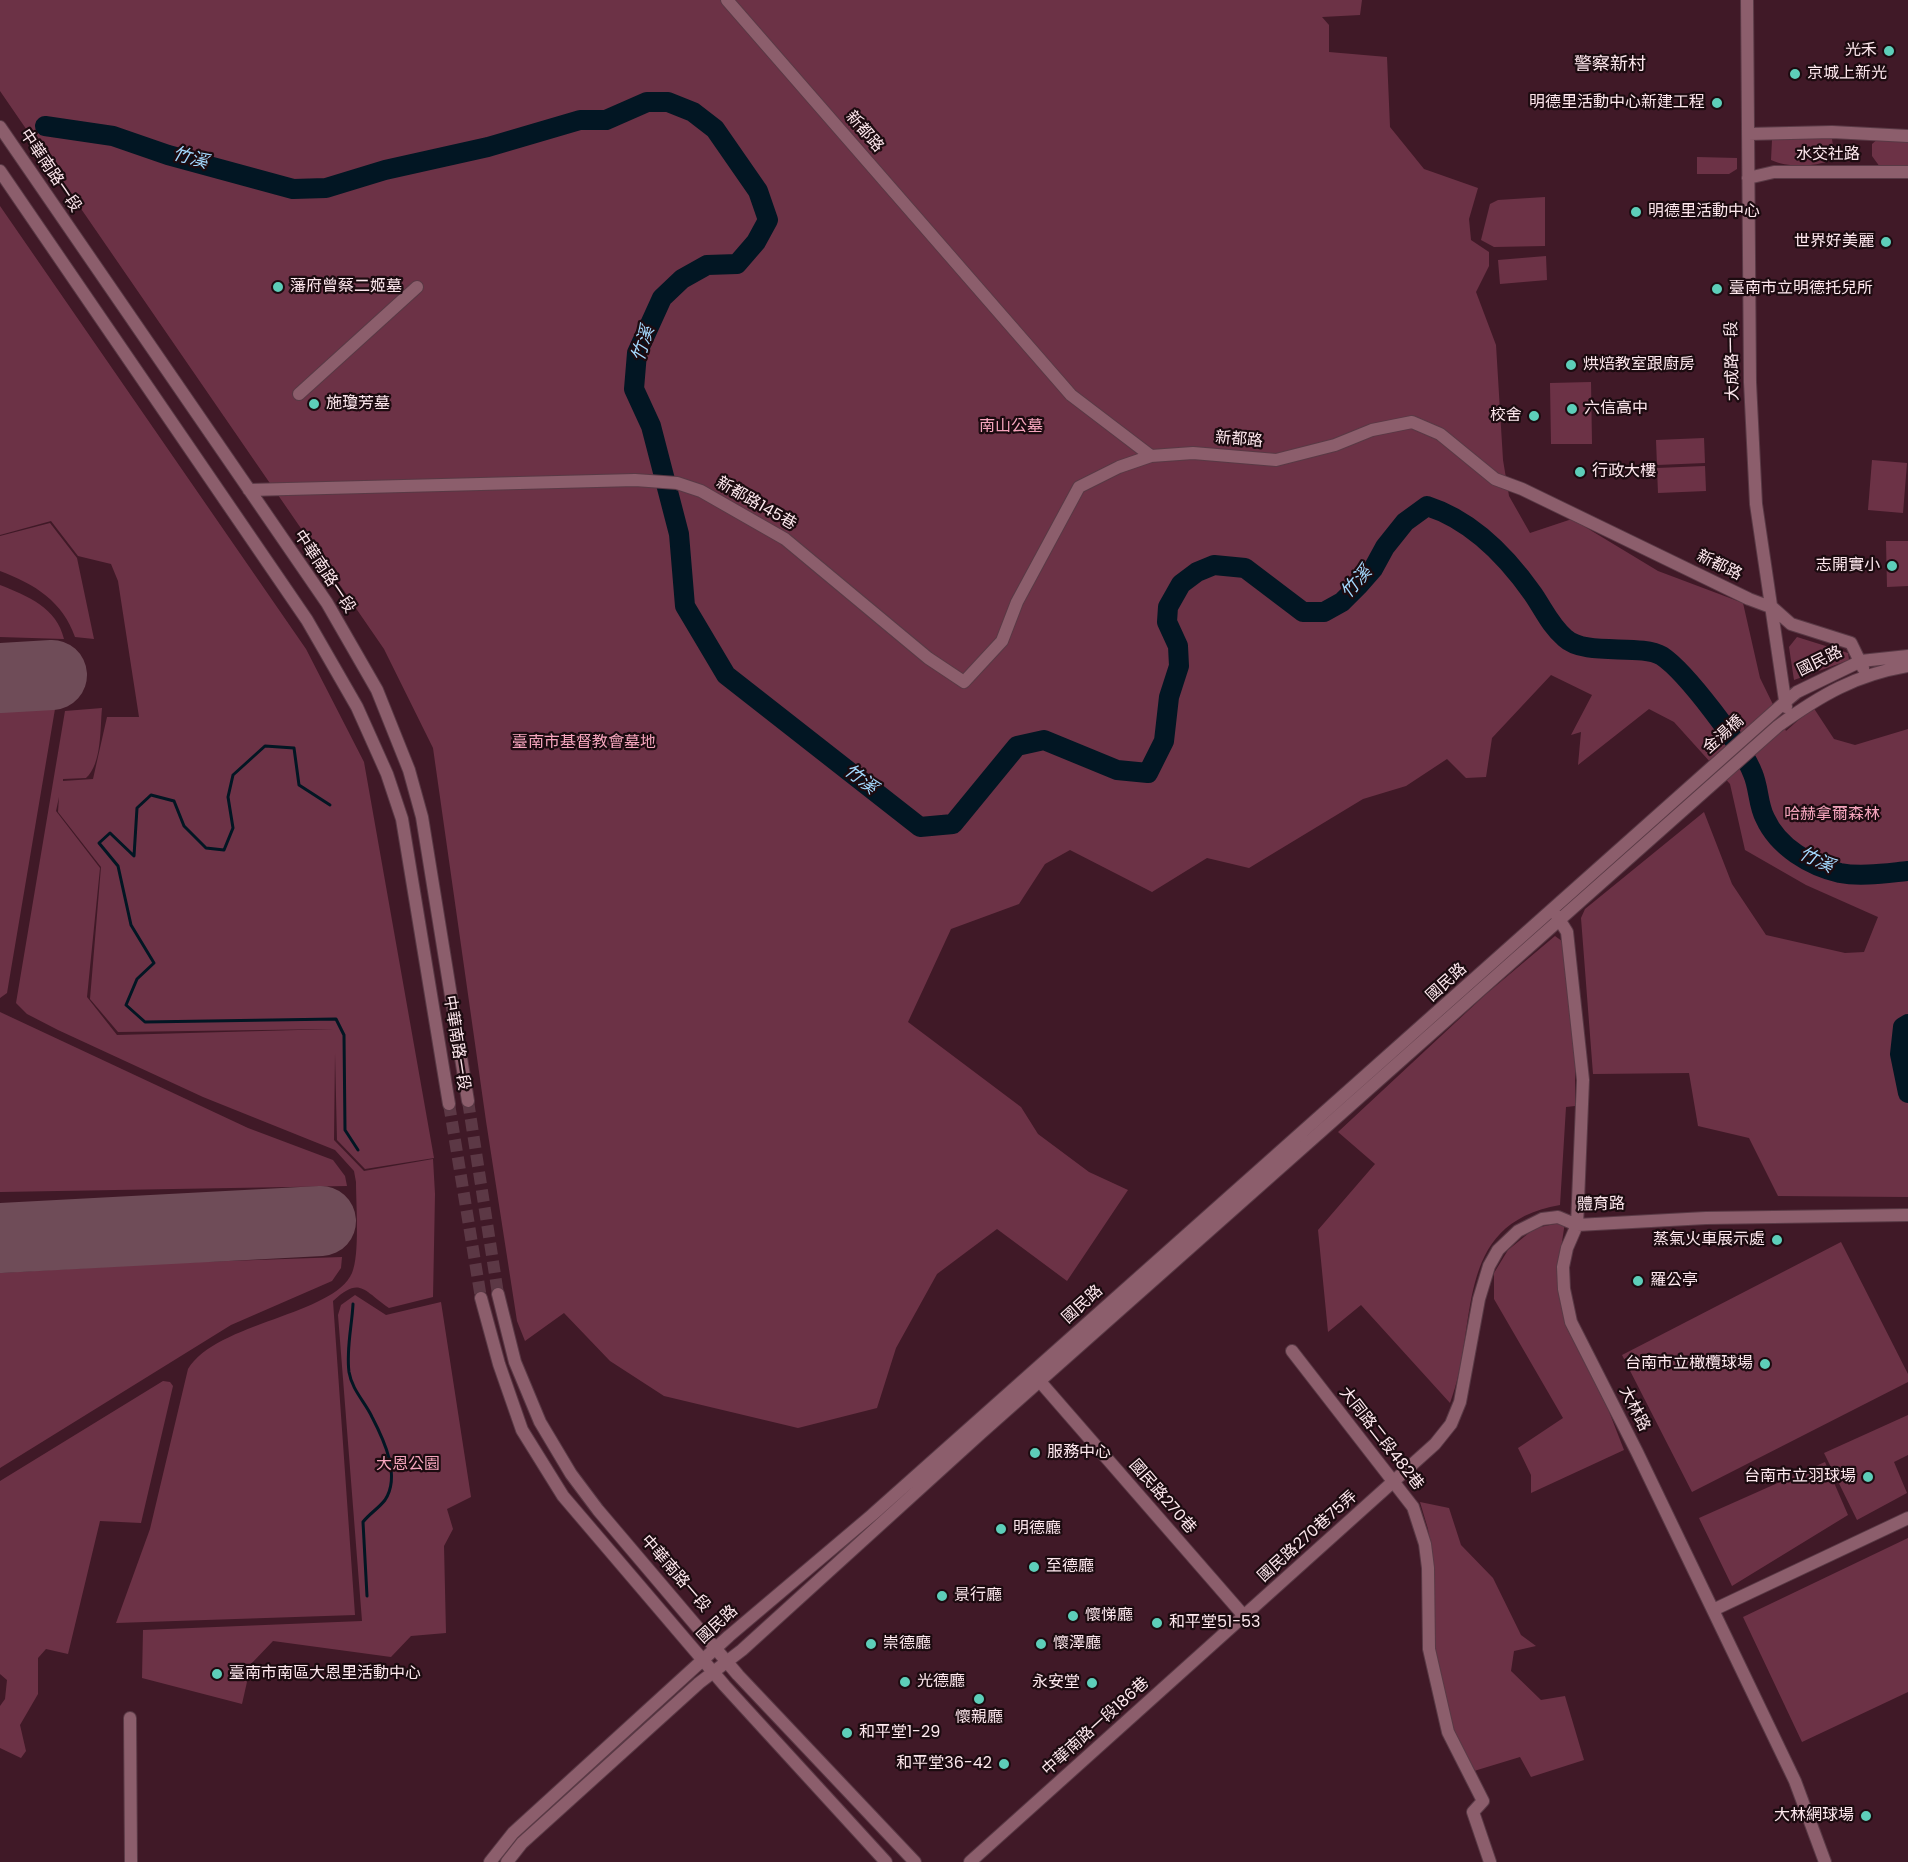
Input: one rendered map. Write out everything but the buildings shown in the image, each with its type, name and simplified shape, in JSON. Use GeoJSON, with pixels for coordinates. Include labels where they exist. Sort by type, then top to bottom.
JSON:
{"type":"FeatureCollection","features":[{"type":"Feature","properties":{"kind":"street","name":"新都路"},"geometry":{"type":"LineString","coordinates":[[727,0],[1071,395],[1151,456],[1193,453],[1276,460],[1335,445],[1372,430],[1413,422],[1440,434],[1495,479],[1522,489],[1749,599],[1773,608],[1791,624],[1851,643],[1866,674]]}},
{"type":"Feature","properties":{"kind":"street","name":"大成路一段"},"geometry":{"type":"LineString","coordinates":[[1747,0],[1750,382],[1756,504],[1773,608],[1787,720]]}},
{"type":"Feature","properties":{"kind":"street","name":"中華南路一段"},"geometry":{"type":"LineString","coordinates":[[0,127],[327,603],[377,690],[409,770],[431,863],[468,1101]]}},
{"type":"Feature","properties":{"kind":"street","name":"水交社路"},"geometry":{"type":"LineString","coordinates":[[1748,134],[1832,132],[1908,136]]}},
{"type":"Feature","properties":{"kind":"street","name":"中華南路一段"},"geometry":{"type":"LineString","coordinates":[[0,171],[307,620],[357,707],[387,774],[402,819],[449,1104]]}},
{"type":"Feature","properties":{"kind":"street","name":"水交社路"},"geometry":{"type":"LineString","coordinates":[[1748,178],[1774,172],[1908,172]]}},
{"type":"Feature","properties":{"kind":"street"},"geometry":{"type":"LineString","coordinates":[[299,394],[417,287]]}},
{"type":"Feature","properties":{"kind":"street","name":"新都路145巷"},"geometry":{"type":"LineString","coordinates":[[249,490],[635,480],[677,483],[701,491],[785,539],[928,658],[964,682],[1002,641],[1017,602],[1079,487],[1119,467],[1151,456]]}},
{"type":"Feature","properties":{"kind":"street","name":"國民路"},"geometry":{"type":"LineString","coordinates":[[1768,718],[1797,692],[1861,661],[1908,656]]}},
{"type":"Feature","properties":{"kind":"street","name":"國民路"},"geometry":{"type":"LineString","coordinates":[[1773,730],[1819,697],[1866,674],[1908,666]]}},
{"type":"Feature","properties":{"kind":"street","name":"金湯橋"},"geometry":{"type":"LineString","coordinates":[[1702,776],[1768,718]]}},
{"type":"Feature","properties":{"kind":"street","name":"金湯橋"},"geometry":{"type":"LineString","coordinates":[[1713,785],[1773,730]]}},
{"type":"Feature","properties":{"kind":"street","name":"國民路"},"geometry":{"type":"LineString","coordinates":[[507,1862],[522,1843],[727,1661],[1036,1377],[1702,776]]}},
{"type":"Feature","properties":{"kind":"street","name":"國民路"},"geometry":{"type":"LineString","coordinates":[[490,1862],[513,1833],[716,1648],[1036,1377],[1713,785]]}},
{"type":"Feature","properties":{"kind":"street","name":"大林路"},"geometry":{"type":"LineString","coordinates":[[1552,910],[1568,932],[1583,1080],[1577,1225],[1567,1248],[1563,1267],[1564,1289],[1571,1322],[1795,1781],[1825,1862]]}},
{"type":"Feature","properties":{"kind":"street","name":"體育路"},"geometry":{"type":"LineString","coordinates":[[1393,1482],[1444,1434],[1456,1413],[1479,1299],[1489,1266],[1498,1250],[1518,1231],[1542,1219],[1558,1217],[1577,1225],[1694,1218],[1908,1215]]}},
{"type":"Feature","properties":{"kind":"street","name":"中華南路一段"},"geometry":{"type":"LineString","coordinates":[[498,1294],[515,1362],[540,1422],[572,1474],[598,1510],[727,1661],[915,1862]]}},
{"type":"Feature","properties":{"kind":"street","name":"中華南路一段"},"geometry":{"type":"LineString","coordinates":[[481,1298],[499,1364],[522,1430],[564,1496],[704,1660],[886,1862]]}},
{"type":"Feature","properties":{"kind":"street","name":"大同路二段482巷"},"geometry":{"type":"LineString","coordinates":[[1292,1351],[1413,1507],[1420,1526],[1428,1568],[1429,1648],[1448,1732],[1483,1801],[1473,1812],[1490,1862]]}},
{"type":"Feature","properties":{"kind":"street","name":"國民路270巷"},"geometry":{"type":"LineString","coordinates":[[1036,1377],[1244,1616]]}},
{"type":"Feature","properties":{"kind":"street","name":"國民路270巷75弄"},"geometry":{"type":"LineString","coordinates":[[1244,1616],[1393,1482]]}},
{"type":"Feature","properties":{"kind":"street"},"geometry":{"type":"LineString","coordinates":[[1713,1610],[1908,1518]]}},
{"type":"Feature","properties":{"kind":"street","name":"中華南路一段186巷"},"geometry":{"type":"LineString","coordinates":[[970,1862],[1244,1616]]}},
{"type":"Feature","properties":{"kind":"street"},"geometry":{"type":"LineString","coordinates":[[130,1718],[131,1862]]}},
{"type":"Feature","properties":{"kind":"green space","name":"南山公墓"},"geometry":{"type":"Polygon","coordinates":[[[0,0],[1362,0],[1360,15],[1322,17],[1329,25],[1329,52],[1387,57],[1390,127],[1424,169],[1478,188],[1469,219],[1471,240],[1489,252],[1489,266],[1476,292],[1496,345],[1503,460],[1509,496],[1530,533],[1572,519],[1658,571],[1743,603],[1760,678],[1786,731],[1813,707],[1834,739],[1855,745],[1908,729],[1908,1197],[1778,1196],[1749,1138],[1698,1126],[1689,1073],[1593,1074],[1581,918],[1585,909],[1704,812],[1732,884],[1766,935],[1845,953],[1864,952],[1878,917],[1806,885],[1745,850],[1730,784],[1674,722],[1649,709],[1578,765],[1581,732],[1571,735],[1592,695],[1551,675],[1492,738],[1486,777],[1466,778],[1447,759],[1406,786],[1363,799],[1249,868],[1207,858],[1152,892],[1070,850],[1045,864],[1019,904],[951,929],[908,1022],[1021,1107],[1038,1134],[1089,1172],[1128,1190],[1067,1281],[997,1229],[937,1274],[896,1348],[877,1408],[798,1428],[664,1396],[610,1361],[564,1313],[525,1341],[517,1321],[433,748],[384,649],[0,91],[0,0]]]}},
{"type":"Feature","properties":{"kind":"green space"},"geometry":{"type":"Polygon","coordinates":[[[1826,136],[1832,139],[1834,154],[1832,160],[1801,166],[1771,160],[1772,140],[1781,137],[1826,136]]]}},
{"type":"Feature","properties":{"kind":"green space"},"geometry":{"type":"Polygon","coordinates":[[[1879,138],[1908,138],[1908,167],[1880,167],[1872,156],[1872,144],[1879,138]]]}},
{"type":"Feature","properties":{"kind":"green space"},"geometry":{"type":"Polygon","coordinates":[[[1697,157],[1737,158],[1737,169],[1729,174],[1697,174],[1697,157]]]}},
{"type":"Feature","properties":{"kind":"green space"},"geometry":{"type":"Polygon","coordinates":[[[1545,197],[1545,246],[1494,247],[1481,240],[1490,204],[1498,200],[1545,197]]]}},
{"type":"Feature","properties":{"kind":"green space"},"geometry":{"type":"Polygon","coordinates":[[[0,206],[306,649],[364,762],[434,1158],[365,1169],[337,1140],[335,1053],[334,1140],[364,1171],[433,1159],[435,1194],[433,1297],[389,1308],[367,1291],[356,1287],[342,1293],[333,1301],[355,1615],[116,1623],[150,1529],[188,1369],[203,1353],[223,1340],[323,1299],[341,1287],[352,1273],[356,1254],[356,1182],[354,1171],[335,1150],[203,1097],[58,1030],[27,1014],[16,1003],[65,711],[102,708],[98,755],[91,772],[86,778],[63,779],[63,781],[93,779],[107,717],[139,717],[118,581],[111,564],[78,556],[51,521],[0,535],[0,206]],[[59,797],[56,811],[100,868],[87,997],[117,1035],[334,1029],[118,1032],[90,999],[101,867],[58,812],[59,797]]]}},
{"type":"Feature","properties":{"kind":"green space"},"geometry":{"type":"Polygon","coordinates":[[[1546,256],[1547,280],[1500,284],[1498,260],[1546,256]]]}},
{"type":"Feature","properties":{"kind":"green space"},"geometry":{"type":"Polygon","coordinates":[[[1591,382],[1592,444],[1551,444],[1550,383],[1591,382]]]}},
{"type":"Feature","properties":{"kind":"green space"},"geometry":{"type":"Polygon","coordinates":[[[1704,438],[1705,463],[1657,465],[1656,440],[1704,438]]]}},
{"type":"Feature","properties":{"kind":"green space"},"geometry":{"type":"Polygon","coordinates":[[[1872,460],[1907,463],[1903,513],[1868,510],[1872,460]]]}},
{"type":"Feature","properties":{"kind":"green space"},"geometry":{"type":"Polygon","coordinates":[[[1705,466],[1706,491],[1658,493],[1657,468],[1705,466]]]}},
{"type":"Feature","properties":{"kind":"green space"},"geometry":{"type":"Polygon","coordinates":[[[50,523],[77,558],[94,639],[75,637],[63,614],[46,596],[25,582],[0,571],[0,536],[50,523]]]}},
{"type":"Feature","properties":{"kind":"green space"},"geometry":{"type":"Polygon","coordinates":[[[1886,541],[1908,541],[1908,586],[1887,587],[1886,541]]]}},
{"type":"Feature","properties":{"kind":"green space"},"geometry":{"type":"Polygon","coordinates":[[[0,585],[40,604],[55,619],[64,639],[0,637],[0,585]]]}},
{"type":"Feature","properties":{"kind":"green space"},"geometry":{"type":"Polygon","coordinates":[[[1797,637],[1848,653],[1849,660],[1794,680],[1789,647],[1797,637]]]}},
{"type":"Feature","properties":{"kind":"green space"},"geometry":{"type":"Polygon","coordinates":[[[55,709],[7,993],[0,998],[0,711],[55,709]]]}},
{"type":"Feature","properties":{"kind":"green space"},"geometry":{"type":"Polygon","coordinates":[[[1555,936],[1566,944],[1575,1034],[1575,1106],[1566,1107],[1560,1205],[1525,1216],[1501,1233],[1485,1256],[1475,1283],[1459,1373],[1450,1403],[1361,1305],[1328,1332],[1318,1230],[1375,1164],[1338,1132],[1485,995],[1555,936]]]}},
{"type":"Feature","properties":{"kind":"green space"},"geometry":{"type":"Polygon","coordinates":[[[0,1012],[248,1128],[333,1160],[345,1176],[347,1186],[0,1192],[0,1012]]]}},
{"type":"Feature","properties":{"kind":"green space"},"geometry":{"type":"Polygon","coordinates":[[[1565,1222],[1558,1268],[1594,1373],[1624,1450],[1531,1493],[1531,1475],[1518,1448],[1563,1418],[1494,1299],[1494,1273],[1508,1250],[1535,1228],[1565,1222]]]}},
{"type":"Feature","properties":{"kind":"green space","name":"台南市立橄欖球場"},"geometry":{"type":"Polygon","coordinates":[[[1841,1242],[1908,1374],[1908,1382],[1692,1492],[1622,1355],[1841,1242]]]}},
{"type":"Feature","properties":{"kind":"green space"},"geometry":{"type":"Polygon","coordinates":[[[342,1257],[341,1268],[332,1281],[231,1325],[0,1468],[0,1273],[171,1263],[342,1257]]]}},
{"type":"Feature","properties":{"kind":"green space","name":"大恩公園"},"geometry":{"type":"Polygon","coordinates":[[[355,1295],[386,1315],[441,1302],[471,1497],[447,1509],[453,1529],[444,1546],[446,1633],[411,1636],[391,1657],[273,1641],[251,1664],[242,1704],[142,1678],[143,1630],[362,1621],[338,1315],[341,1305],[355,1295]]]}},
{"type":"Feature","properties":{"kind":"green space"},"geometry":{"type":"Polygon","coordinates":[[[163,1381],[170,1382],[173,1386],[141,1523],[100,1521],[68,1654],[46,1649],[38,1658],[38,1694],[20,1725],[26,1751],[21,1758],[0,1748],[0,1706],[5,1699],[7,1680],[0,1674],[0,1481],[163,1381]]]}},
{"type":"Feature","properties":{"kind":"green space","name":"台南市立羽球場"},"geometry":{"type":"Polygon","coordinates":[[[1908,1415],[1908,1455],[1894,1462],[1907,1493],[1857,1520],[1824,1453],[1908,1415]]]}},
{"type":"Feature","properties":{"kind":"green space"},"geometry":{"type":"Polygon","coordinates":[[[1825,1462],[1848,1515],[1732,1586],[1699,1518],[1825,1462]]]}},
{"type":"Feature","properties":{"kind":"green space"},"geometry":{"type":"Polygon","coordinates":[[[1420,1502],[1449,1508],[1461,1545],[1493,1578],[1521,1635],[1536,1646],[1514,1651],[1511,1671],[1541,1700],[1565,1696],[1584,1760],[1531,1777],[1520,1757],[1474,1771],[1450,1729],[1431,1649],[1433,1569],[1428,1529],[1420,1502]]]}},
{"type":"Feature","properties":{"kind":"green space"},"geometry":{"type":"Polygon","coordinates":[[[1908,1538],[1908,1692],[1802,1742],[1743,1617],[1908,1538]]]}},
{"type":"Feature","properties":{"kind":"waterway","name":"竹溪"},"geometry":{"type":"LineString","coordinates":[[45,126],[113,136],[168,155],[293,189],[326,188],[385,170],[488,147],[580,120],[606,120],[647,102],[668,102],[693,112],[715,129],[758,191],[768,220],[756,242],[737,264],[707,265],[682,279],[662,298],[637,353],[634,389],[651,426],[679,534],[685,606],[726,675],[920,827],[953,824],[1017,746],[1044,740],[1117,770],[1148,773],[1164,741],[1169,697],[1179,666],[1178,646],[1167,622],[1168,607],[1181,584],[1197,572],[1214,565],[1245,568],[1303,612],[1324,612],[1342,602],[1359,585],[1373,569],[1385,547],[1405,522],[1427,506],[1458,520],[1487,541],[1523,580],[1551,623],[1574,644],[1599,649],[1652,652],[1662,656],[1685,677],[1738,746],[1753,774],[1765,818],[1778,838],[1796,854],[1817,866],[1840,873],[1865,875],[1908,871]]}},
{"type":"Feature","properties":{"kind":"waterway"},"geometry":{"type":"LineString","coordinates":[[330,805],[299,785],[294,748],[265,746],[233,775],[228,797],[233,828],[224,850],[206,848],[184,826],[174,801],[151,795],[137,808],[134,856],[110,833],[99,843],[118,866],[131,925],[154,963],[137,979],[126,1005],[145,1022],[336,1019],[344,1035],[345,1130],[358,1150]]}},
{"type":"Feature","properties":{"kind":"waterway","name":"竹溪"},"geometry":{"type":"LineString","coordinates":[[1908,1024],[1903,1027],[1900,1054],[1908,1093]]}},
{"type":"Feature","properties":{"kind":"waterway"},"geometry":{"type":"LineString","coordinates":[[353,1304],[349,1372],[353,1385],[369,1411],[386,1447],[391,1469],[390,1490],[385,1500],[363,1522],[367,1596]]}},
{"type":"Feature","properties":{"kind":"runway"},"geometry":{"type":"LineString","coordinates":[[0,678],[52,675]]}},
{"type":"Feature","properties":{"kind":"runway"},"geometry":{"type":"LineString","coordinates":[[0,1238],[321,1221]]}},
{"type":"Feature","properties":{"kind":"tunnel"},"geometry":{"type":"LineString","coordinates":[[468,1101],[498,1294]]}},
{"type":"Feature","properties":{"kind":"tunnel"},"geometry":{"type":"LineString","coordinates":[[449,1104],[481,1298]]}},
{"type":"Feature","properties":{"kind":"place","name":"光禾"},"geometry":{"type":"Point","coordinates":[1889,51]}},
{"type":"Feature","properties":{"kind":"place","name":"京城上新光"},"geometry":{"type":"Point","coordinates":[1795,74]}},
{"type":"Feature","properties":{"kind":"place","name":"明德里活動中心新建工程"},"geometry":{"type":"Point","coordinates":[1717,103]}},
{"type":"Feature","properties":{"kind":"place","name":"明德里活動中心"},"geometry":{"type":"Point","coordinates":[1636,212]}},
{"type":"Feature","properties":{"kind":"place","name":"世界好美麗"},"geometry":{"type":"Point","coordinates":[1886,242]}},
{"type":"Feature","properties":{"kind":"place","name":"藩府曾蔡二姬墓"},"geometry":{"type":"Point","coordinates":[278,287]}},
{"type":"Feature","properties":{"kind":"place","name":"臺南市立明德托兒所"},"geometry":{"type":"Point","coordinates":[1717,289]}},
{"type":"Feature","properties":{"kind":"place","name":"烘焙教室跟廚房"},"geometry":{"type":"Point","coordinates":[1571,365]}},
{"type":"Feature","properties":{"kind":"place","name":"施瓊芳墓"},"geometry":{"type":"Point","coordinates":[314,404]}},
{"type":"Feature","properties":{"kind":"place","name":"六信高中"},"geometry":{"type":"Point","coordinates":[1572,409]}},
{"type":"Feature","properties":{"kind":"place","name":"校舍"},"geometry":{"type":"Point","coordinates":[1534,416]}},
{"type":"Feature","properties":{"kind":"place","name":"行政大樓"},"geometry":{"type":"Point","coordinates":[1580,472]}},
{"type":"Feature","properties":{"kind":"place","name":"志開實小"},"geometry":{"type":"Point","coordinates":[1892,566]}},
{"type":"Feature","properties":{"kind":"place","name":"蒸氣火車展示處"},"geometry":{"type":"Point","coordinates":[1777,1240]}},
{"type":"Feature","properties":{"kind":"place","name":"羅公亭"},"geometry":{"type":"Point","coordinates":[1638,1281]}},
{"type":"Feature","properties":{"kind":"place","name":"台南市立橄欖球場"},"geometry":{"type":"Point","coordinates":[1765,1364]}},
{"type":"Feature","properties":{"kind":"place","name":"服務中心"},"geometry":{"type":"Point","coordinates":[1035,1453]}},
{"type":"Feature","properties":{"kind":"place","name":"台南市立羽球場"},"geometry":{"type":"Point","coordinates":[1868,1477]}},
{"type":"Feature","properties":{"kind":"place","name":"明德廳"},"geometry":{"type":"Point","coordinates":[1001,1529]}},
{"type":"Feature","properties":{"kind":"place","name":"至德廳"},"geometry":{"type":"Point","coordinates":[1034,1567]}},
{"type":"Feature","properties":{"kind":"place","name":"景行廳"},"geometry":{"type":"Point","coordinates":[942,1596]}},
{"type":"Feature","properties":{"kind":"place","name":"懷悌廳"},"geometry":{"type":"Point","coordinates":[1073,1616]}},
{"type":"Feature","properties":{"kind":"place","name":"和平堂51-53"},"geometry":{"type":"Point","coordinates":[1157,1623]}},
{"type":"Feature","properties":{"kind":"place","name":"崇德廳"},"geometry":{"type":"Point","coordinates":[871,1644]}},
{"type":"Feature","properties":{"kind":"place","name":"懷澤廳"},"geometry":{"type":"Point","coordinates":[1041,1644]}},
{"type":"Feature","properties":{"kind":"place","name":"臺南市南區大恩里活動中心"},"geometry":{"type":"Point","coordinates":[217,1674]}},
{"type":"Feature","properties":{"kind":"place","name":"光德廳"},"geometry":{"type":"Point","coordinates":[905,1682]}},
{"type":"Feature","properties":{"kind":"place","name":"永安堂"},"geometry":{"type":"Point","coordinates":[1092,1683]}},
{"type":"Feature","properties":{"kind":"place","name":"懷親廳"},"geometry":{"type":"Point","coordinates":[979,1699]}},
{"type":"Feature","properties":{"kind":"place","name":"和平堂1-29"},"geometry":{"type":"Point","coordinates":[847,1733]}},
{"type":"Feature","properties":{"kind":"place","name":"和平堂36-42"},"geometry":{"type":"Point","coordinates":[1004,1764]}},
{"type":"Feature","properties":{"kind":"place","name":"大林網球場"},"geometry":{"type":"Point","coordinates":[1866,1816]}},
{"type":"Feature","properties":{"kind":"district","name":"警察新村"},"geometry":{"type":"Point","coordinates":[1610,65]}},
{"type":"Feature","properties":{"kind":"park label","name":"臺南市基督教會墓地"},"geometry":{"type":"Point","coordinates":[584,743]}},
{"type":"Feature","properties":{"kind":"park label","name":"哈赫拿爾森林"},"geometry":{"type":"Point","coordinates":[1832,815]}}]}
